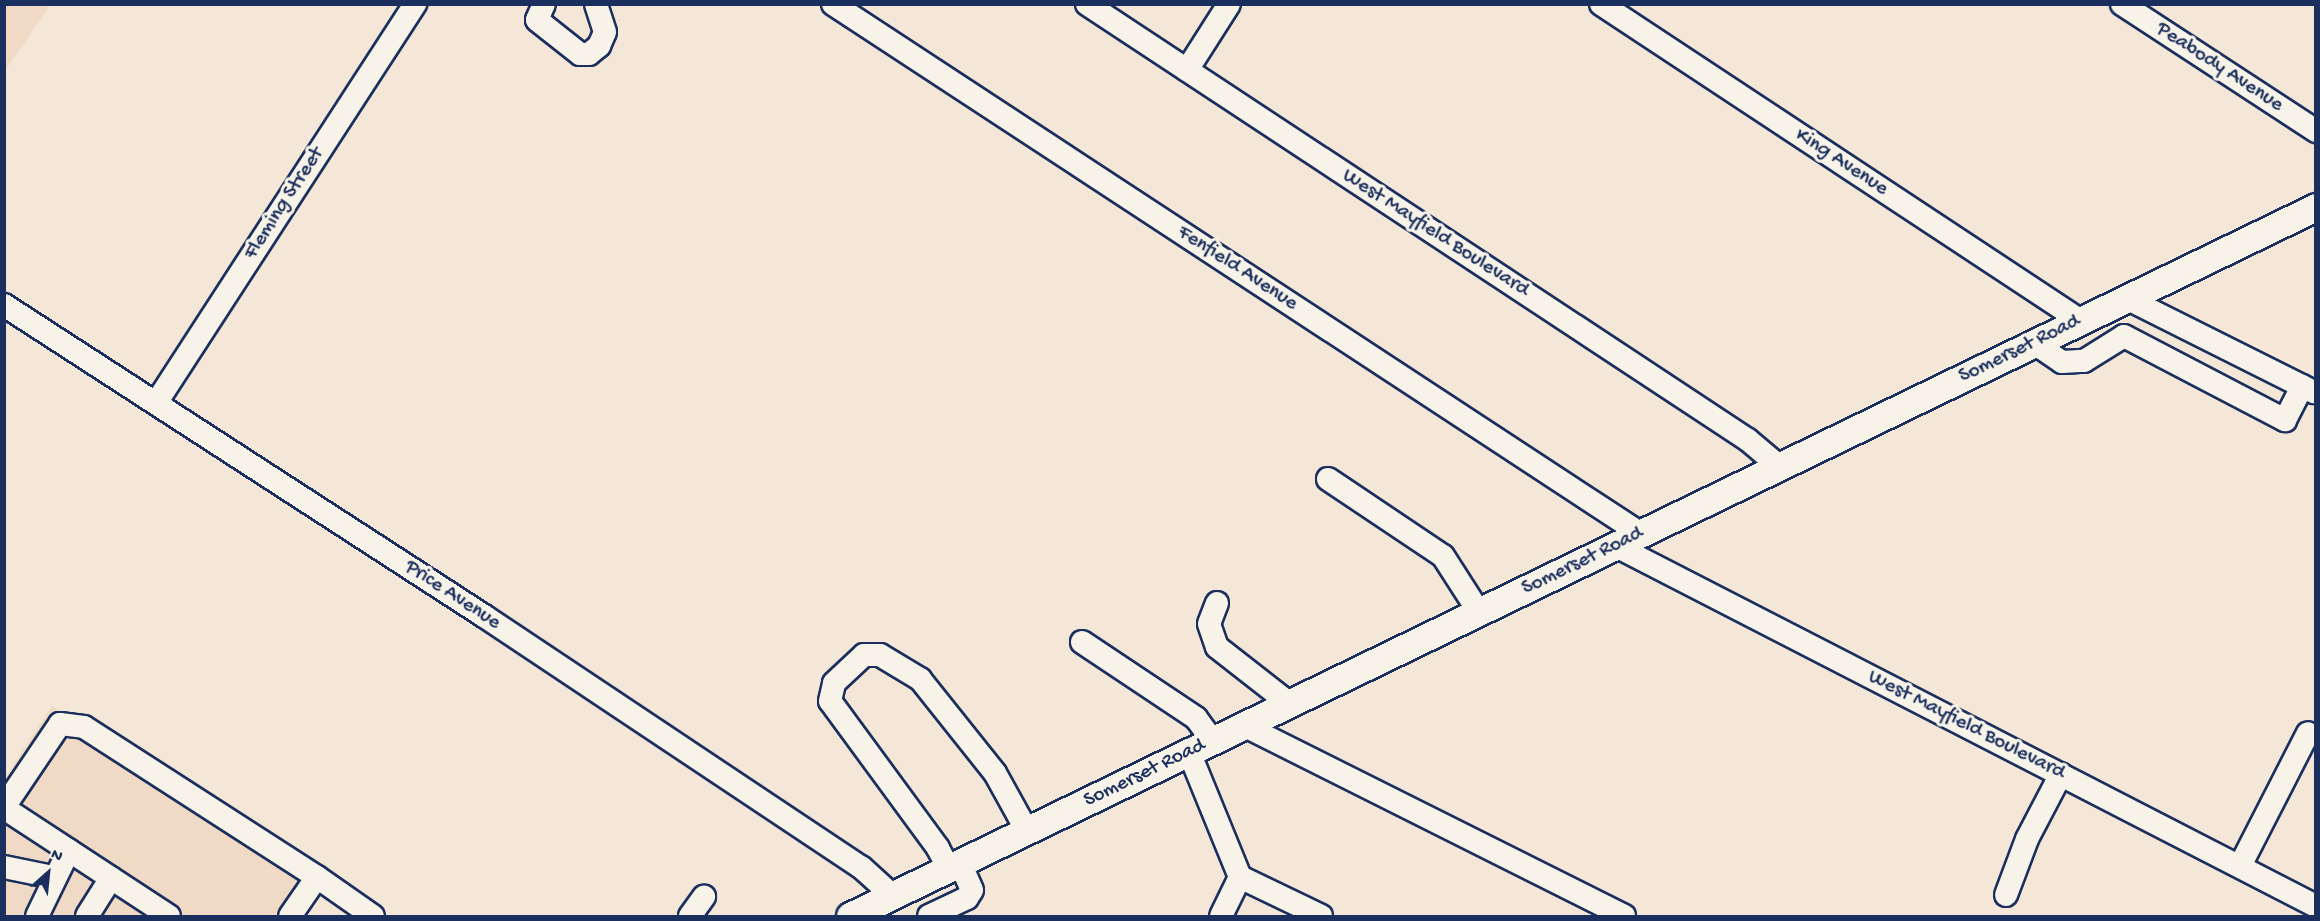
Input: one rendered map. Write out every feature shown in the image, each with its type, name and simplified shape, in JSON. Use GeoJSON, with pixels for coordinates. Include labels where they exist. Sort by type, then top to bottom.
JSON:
{"type":"FeatureCollection","features":[{"type":"Feature","properties":{"kind":"main road","name":"Somerset Road"},"geometry":{"type":"LineString","coordinates":[[850,916],[893,903],[955,866],[2316,207]]}},
{"type":"Feature","properties":{"kind":"street","name":"Fleming Street"},"geometry":{"type":"LineString","coordinates":[[156,403],[415,4]]}},
{"type":"Feature","properties":{"kind":"street"},"geometry":{"type":"LineString","coordinates":[[544,4],[537,20],[580,54],[589,54],[599,46],[605,32],[596,4]]}},
{"type":"Feature","properties":{"kind":"street","name":"Fenfield Avenue"},"geometry":{"type":"LineString","coordinates":[[833,4],[1641,534]]}},
{"type":"Feature","properties":{"kind":"street","name":"West Mayfield Boulevard"},"geometry":{"type":"LineString","coordinates":[[1088,4],[1748,440],[1780,467]]}},
{"type":"Feature","properties":{"kind":"street"},"geometry":{"type":"LineString","coordinates":[[1187,70],[1229,4]]}},
{"type":"Feature","properties":{"kind":"street","name":"King Avenue"},"geometry":{"type":"LineString","coordinates":[[1601,4],[2080,321]]}},
{"type":"Feature","properties":{"kind":"street","name":"Peabody Avenue"},"geometry":{"type":"LineString","coordinates":[[2122,4],[2316,131]]}},
{"type":"Feature","properties":{"kind":"street"},"geometry":{"type":"LineString","coordinates":[[2034,343],[2062,362],[2084,362],[2124,336],[2285,420],[2309,389],[2128,298]]}},
{"type":"Feature","properties":{"kind":"street","name":"Price Avenue"},"geometry":{"type":"LineString","coordinates":[[4,305],[861,867],[893,903]]}},
{"type":"Feature","properties":{"kind":"street"},"geometry":{"type":"LineString","coordinates":[[1328,479],[1443,556],[1479,612]]}},
{"type":"Feature","properties":{"kind":"street","name":"West Mayfield Boulevard"},"geometry":{"type":"LineString","coordinates":[[1616,546],[2316,906]]}},
{"type":"Feature","properties":{"kind":"street"},"geometry":{"type":"LineString","coordinates":[[1217,603],[1209,624],[1217,646],[1290,704]]}},
{"type":"Feature","properties":{"kind":"street"},"geometry":{"type":"LineString","coordinates":[[1082,642],[1196,718],[1201,747],[1240,877],[1221,916]]}},
{"type":"Feature","properties":{"kind":"street"},"geometry":{"type":"LineString","coordinates":[[928,916],[967,898],[972,890],[955,866],[938,848],[830,701],[834,683],[864,655],[880,655],[920,679],[995,773],[1027,831]]}},
{"type":"Feature","properties":{"kind":"street"},"geometry":{"type":"LineString","coordinates":[[170,916],[4,808],[60,724],[84,728],[317,877],[373,916]]}},
{"type":"Feature","properties":{"kind":"street"},"geometry":{"type":"LineString","coordinates":[[1245,726],[1624,916]]}},
{"type":"Feature","properties":{"kind":"street"},"geometry":{"type":"LineString","coordinates":[[2240,866],[2308,733]]}},
{"type":"Feature","properties":{"kind":"street"},"geometry":{"type":"LineString","coordinates":[[2006,896],[2027,838],[2061,774]]}},
{"type":"Feature","properties":{"kind":"street"},"geometry":{"type":"LineString","coordinates":[[37,916],[51,893],[53,877],[69,850]]}},
{"type":"Feature","properties":{"kind":"street"},"geometry":{"type":"LineString","coordinates":[[4,867],[53,877]]}},
{"type":"Feature","properties":{"kind":"street"},"geometry":{"type":"LineString","coordinates":[[290,916],[317,877]]}},
{"type":"Feature","properties":{"kind":"street"},"geometry":{"type":"LineString","coordinates":[[1240,877],[1321,916]]}},
{"type":"Feature","properties":{"kind":"street"},"geometry":{"type":"LineString","coordinates":[[87,916],[111,878]]}},
{"type":"Feature","properties":{"kind":"street"},"geometry":{"type":"LineString","coordinates":[[690,916],[704,897]]}},
{"type":"Feature","properties":{"kind":"shaded area"},"geometry":{"type":"Polygon","coordinates":[[[4,5],[50,5],[5,71],[4,5]]]}},
{"type":"Feature","properties":{"kind":"shaded area"},"geometry":{"type":"Polygon","coordinates":[[[52,706],[315,865],[282,916],[5,916],[5,778],[52,706]]]}}]}
